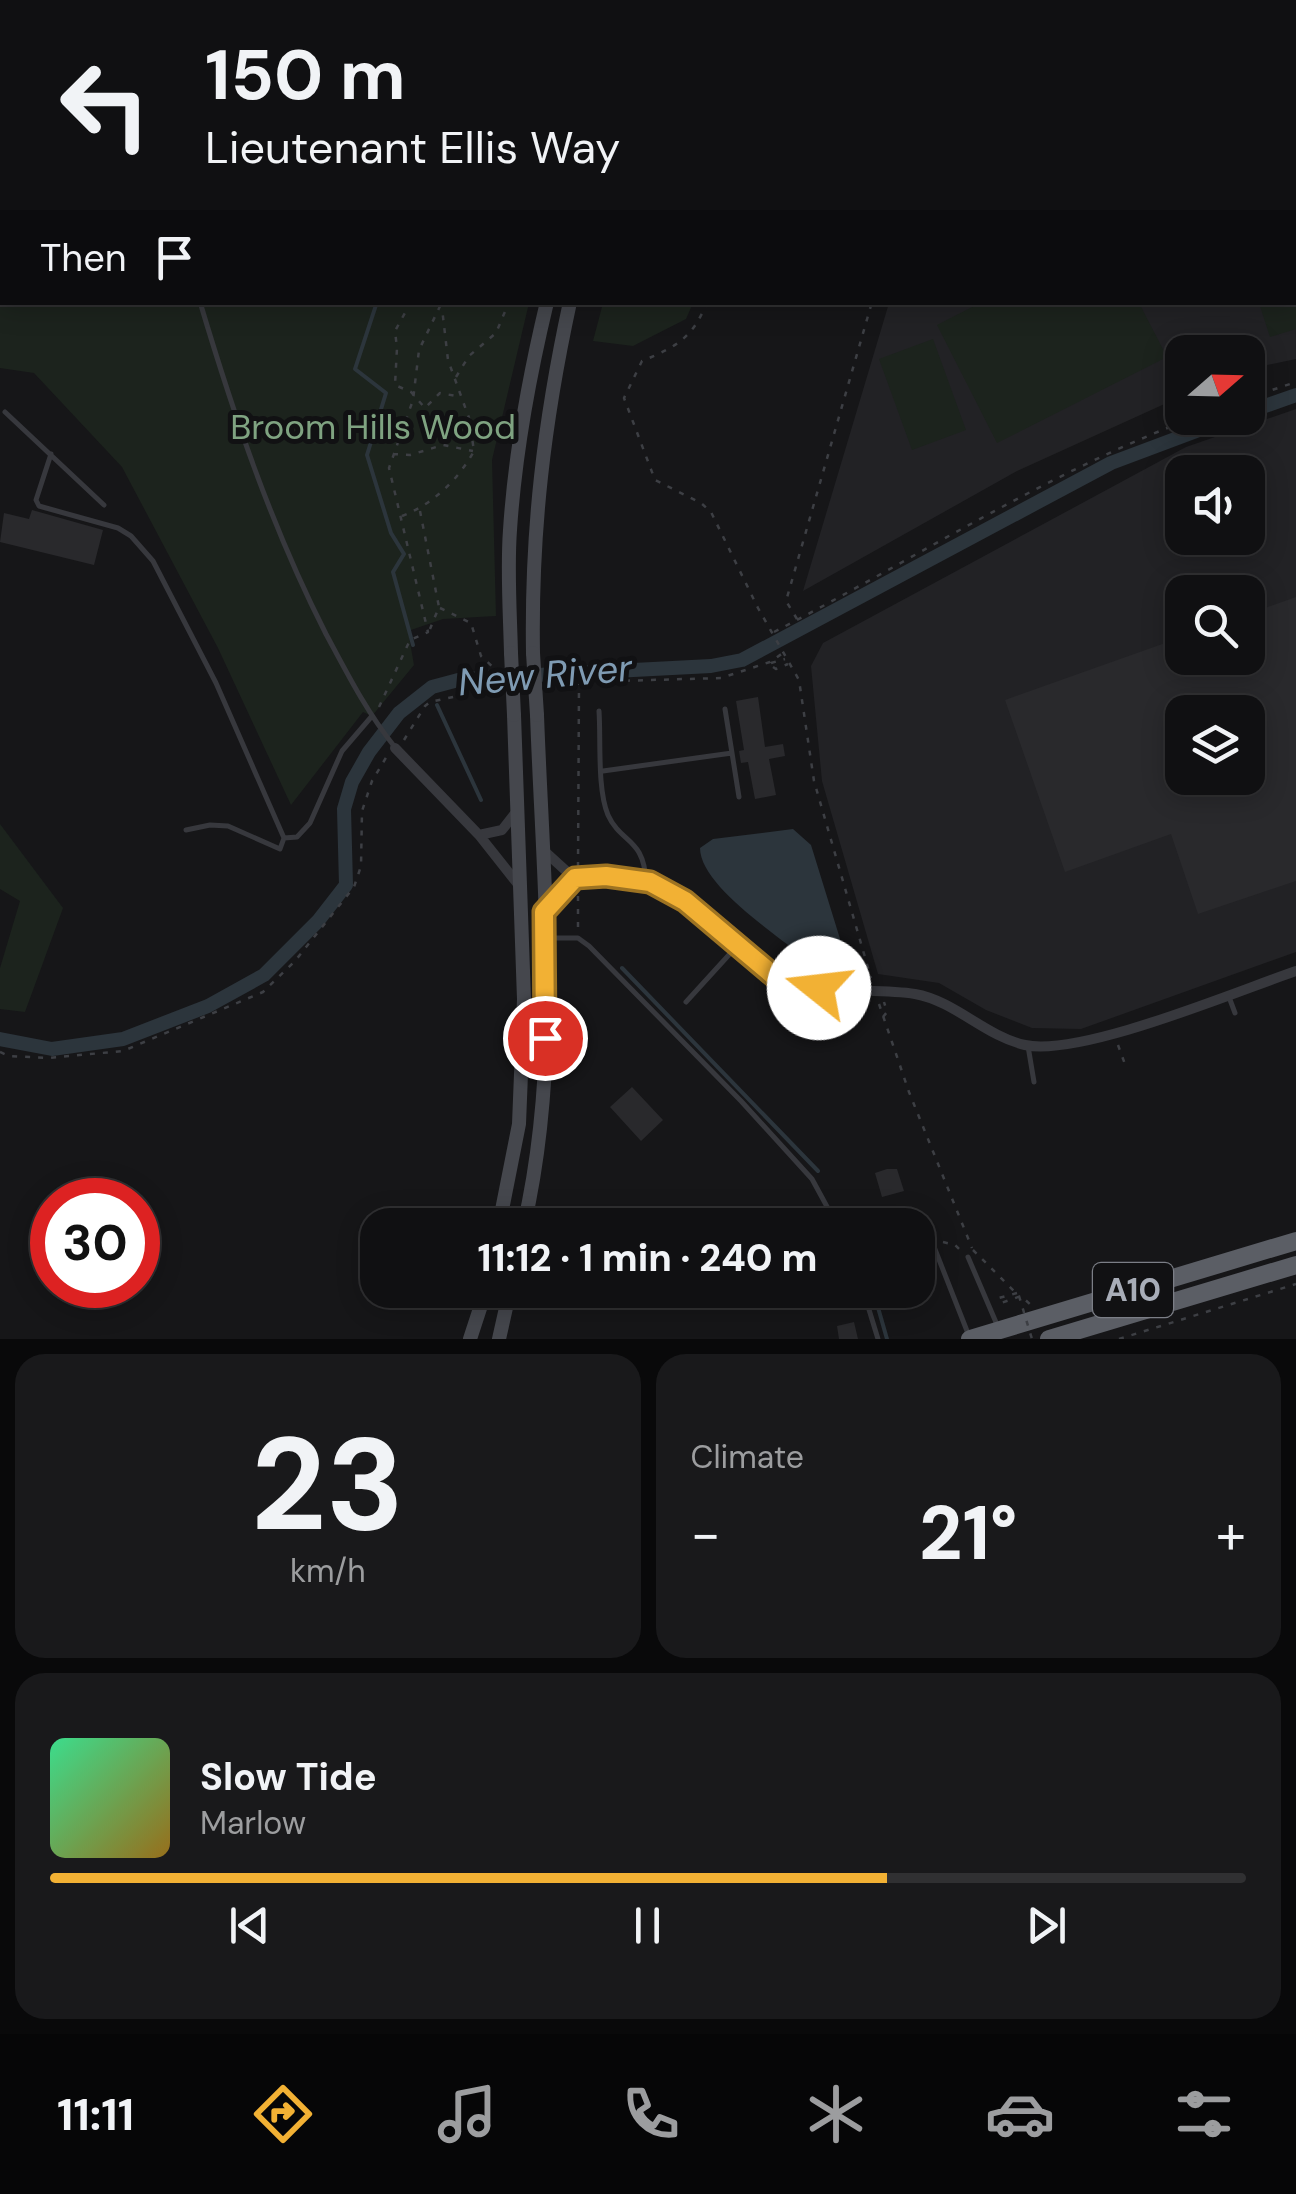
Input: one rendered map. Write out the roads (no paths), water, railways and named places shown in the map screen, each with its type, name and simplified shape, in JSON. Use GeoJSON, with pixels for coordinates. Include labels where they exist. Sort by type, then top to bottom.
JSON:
{"type":"FeatureCollection","features":[{"type":"Feature","properties":{"kind":"highway","name":"A10"},"geometry":{"type":"LineString","coordinates":[[970,1339],[1296,1241]]}},
{"type":"Feature","properties":{"kind":"highway","name":"A10"},"geometry":{"type":"LineString","coordinates":[[1049,1339],[1296,1264]]}},
{"type":"Feature","properties":{"kind":"main road"},"geometry":{"type":"LineString","coordinates":[[502,1208],[519,1124],[524,998],[510,653],[510,532],[527,391],[546,305]]}},
{"type":"Feature","properties":{"kind":"main road"},"geometry":{"type":"LineString","coordinates":[[527,1208],[544,1075],[545,938],[534,652],[535,518],[550,398],[569,305]]}},
{"type":"Feature","properties":{"kind":"main road"},"geometry":{"type":"LineString","coordinates":[[470,1339],[480,1308]]}},
{"type":"Feature","properties":{"kind":"main road"},"geometry":{"type":"LineString","coordinates":[[499,1339],[506,1308]]}},
{"type":"Feature","properties":{"kind":"street"},"geometry":{"type":"LineString","coordinates":[[394,746],[479,835],[521,888]]}},
{"type":"Feature","properties":{"kind":"street"},"geometry":{"type":"LineString","coordinates":[[479,835],[502,830],[517,811]]}},
{"type":"Feature","properties":{"kind":"street"},"geometry":{"type":"LineString","coordinates":[[542,849],[577,878]]}},
{"type":"Feature","properties":{"kind":"street"},"geometry":{"type":"LineString","coordinates":[[544,912],[577,878],[606,876],[646,882],[685,901],[774,976],[819,988],[927,996],[990,1033],[1028,1046],[1082,1043],[1296,971]]}},
{"type":"Feature","properties":{"kind":"lane"},"geometry":{"type":"LineString","coordinates":[[201,305],[232,408],[296,576],[360,700],[394,746]]}},
{"type":"Feature","properties":{"kind":"lane"},"geometry":{"type":"LineString","coordinates":[[4,412],[104,504]]}},
{"type":"Feature","properties":{"kind":"lane"},"geometry":{"type":"LineString","coordinates":[[51,454],[36,500],[39,506],[118,528],[131,536],[153,562],[216,683],[284,838],[280,850],[228,826],[186,830]]}},
{"type":"Feature","properties":{"kind":"lane"},"geometry":{"type":"LineString","coordinates":[[724,709],[739,797]]}},
{"type":"Feature","properties":{"kind":"lane"},"geometry":{"type":"LineString","coordinates":[[600,711],[609,817],[645,860],[646,882]]}},
{"type":"Feature","properties":{"kind":"lane"},"geometry":{"type":"LineString","coordinates":[[284,838],[297,837],[310,823],[342,752],[372,716]]}},
{"type":"Feature","properties":{"kind":"lane"},"geometry":{"type":"LineString","coordinates":[[603,771],[732,754]]}},
{"type":"Feature","properties":{"kind":"lane"},"geometry":{"type":"LineString","coordinates":[[545,938],[578,938],[741,1101],[812,1179],[828,1208]]}},
{"type":"Feature","properties":{"kind":"lane"},"geometry":{"type":"LineString","coordinates":[[686,1002],[736,946]]}},
{"type":"Feature","properties":{"kind":"lane"},"geometry":{"type":"LineString","coordinates":[[1228,994],[1234,1013]]}},
{"type":"Feature","properties":{"kind":"lane"},"geometry":{"type":"LineString","coordinates":[[1028,1046],[1034,1082]]}},
{"type":"Feature","properties":{"kind":"lane"},"geometry":{"type":"LineString","coordinates":[[935,1249],[970,1339]]}},
{"type":"Feature","properties":{"kind":"lane"},"geometry":{"type":"LineString","coordinates":[[968,1257],[999,1330]]}},
{"type":"Feature","properties":{"kind":"lane"},"geometry":{"type":"LineString","coordinates":[[869,1308],[878,1339]]}},
{"type":"Feature","properties":{"kind":"waterway"},"geometry":{"type":"LineString","coordinates":[[376,305],[355,369],[386,393],[367,455],[391,533],[404,554],[393,572],[413,645]]}},
{"type":"Feature","properties":{"kind":"waterway","name":"New River"},"geometry":{"type":"LineString","coordinates":[[1265,406],[1296,395]]}},
{"type":"Feature","properties":{"kind":"waterway","name":"New River"},"geometry":{"type":"LineString","coordinates":[[0,1039],[52,1049],[123,1039],[208,1006],[264,975],[318,921],[346,885],[344,809],[352,782],[399,713],[432,687],[462,679],[711,666],[742,660],[1111,463],[1186,435]]}},
{"type":"Feature","properties":{"kind":"waterway"},"geometry":{"type":"LineString","coordinates":[[437,705],[481,800]]}},
{"type":"Feature","properties":{"kind":"waterway"},"geometry":{"type":"LineString","coordinates":[[622,968],[818,1171]]}},
{"type":"Feature","properties":{"kind":"waterway"},"geometry":{"type":"LineString","coordinates":[[878,1308],[887,1339]]}},
{"type":"Feature","properties":{"kind":"park label","name":"Broom Hills Wood"},"geometry":{"type":"Point","coordinates":[373,427]}}]}
